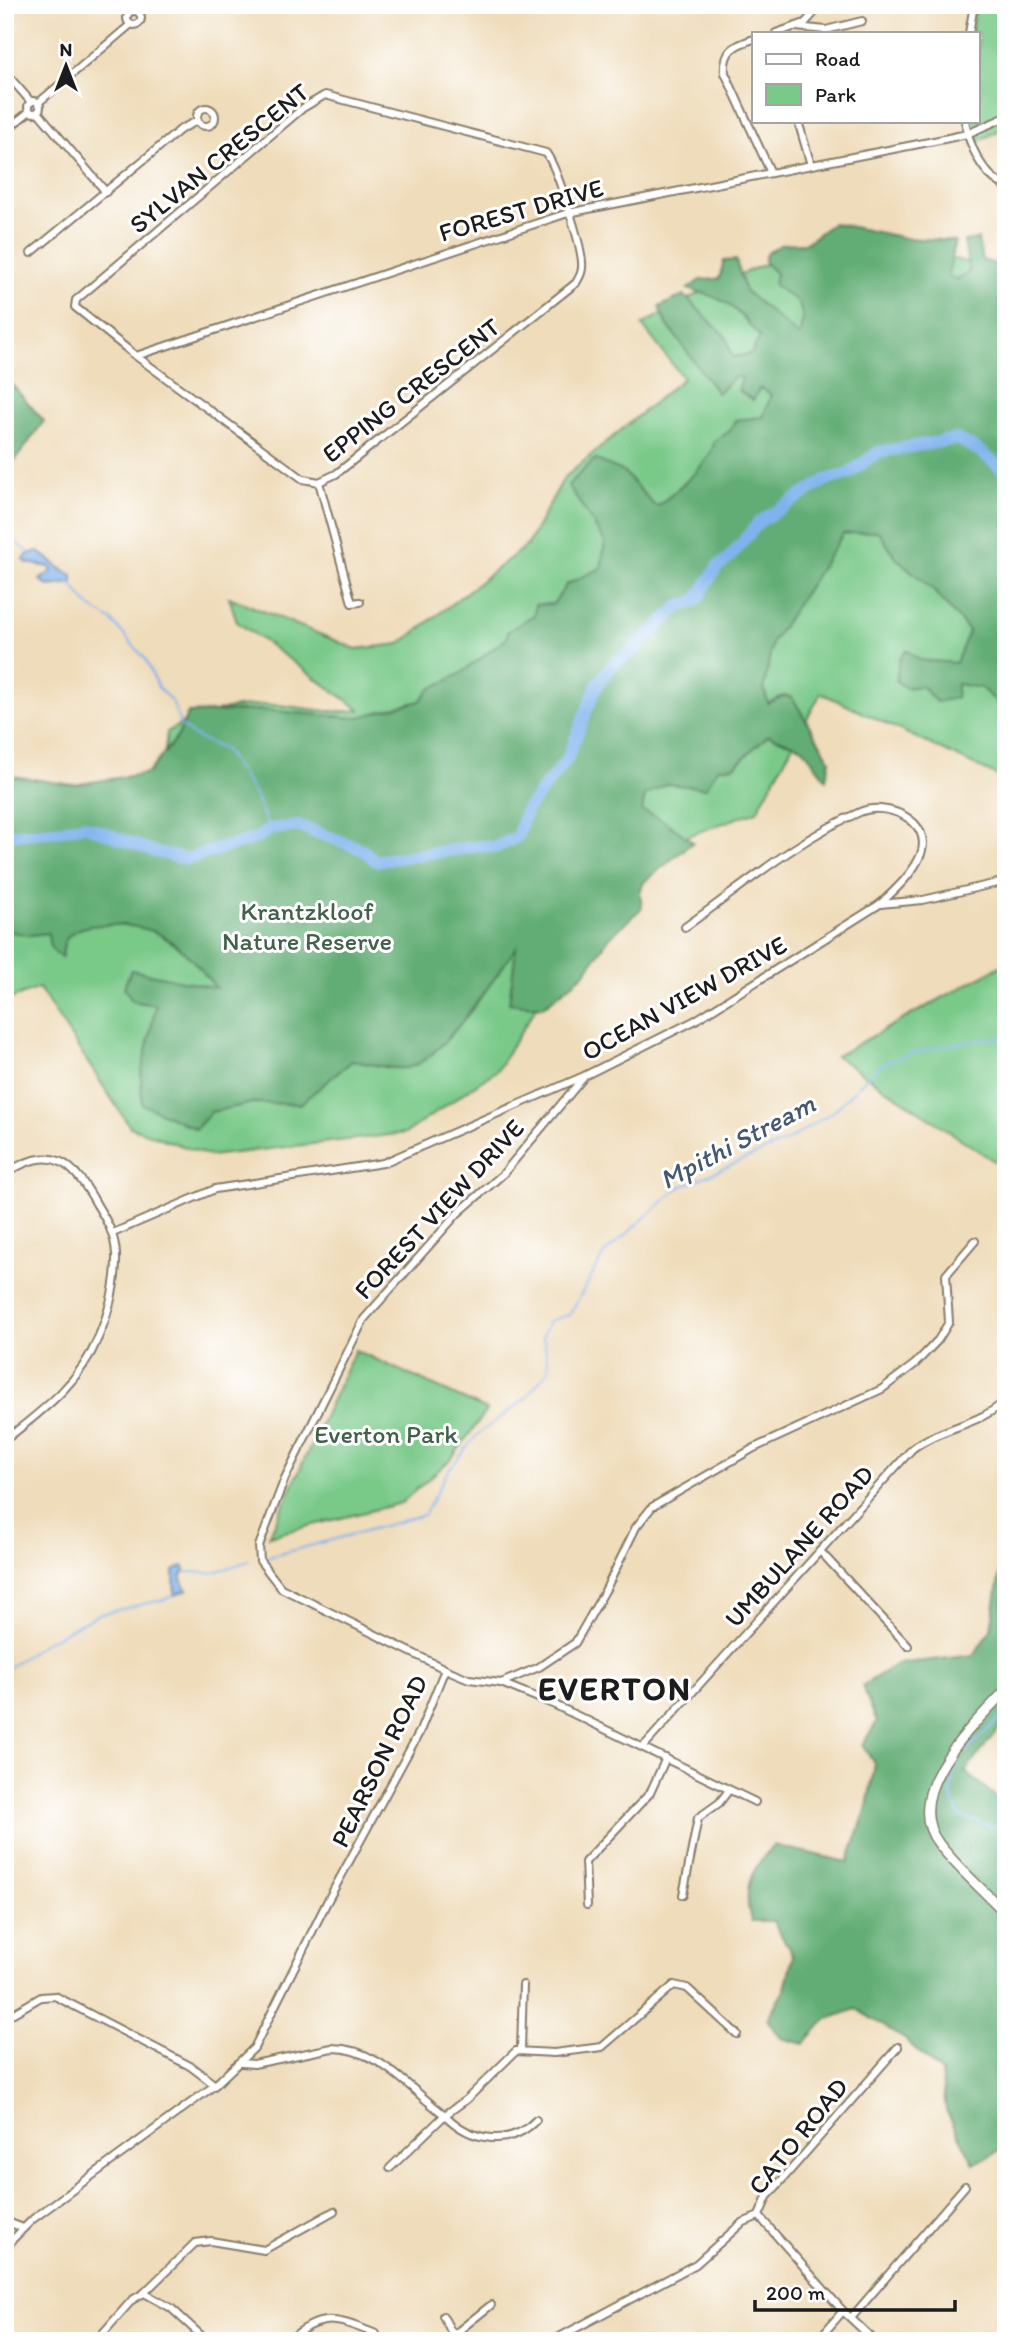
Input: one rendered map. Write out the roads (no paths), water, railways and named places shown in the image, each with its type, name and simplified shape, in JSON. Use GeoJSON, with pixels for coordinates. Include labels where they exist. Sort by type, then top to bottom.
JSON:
{"type":"FeatureCollection","features":[{"type":"Feature","properties":{"kind":"main road"},"geometry":{"type":"LineString","coordinates":[[1006,1690],[942,1765],[932,1788],[929,1812],[930,1826],[939,1844],[1006,1914]]}},
{"type":"Feature","properties":{"kind":"street"},"geometry":{"type":"LineString","coordinates":[[779,32],[805,23],[821,5]]}},
{"type":"Feature","properties":{"kind":"street"},"geometry":{"type":"LineString","coordinates":[[969,32],[974,5]]}},
{"type":"Feature","properties":{"kind":"street"},"geometry":{"type":"LineString","coordinates":[[796,27],[826,30],[862,21]]}},
{"type":"Feature","properties":{"kind":"street"},"geometry":{"type":"LineString","coordinates":[[5,131],[130,25]]}},
{"type":"Feature","properties":{"kind":"street"},"geometry":{"type":"LineString","coordinates":[[752,40],[732,48],[726,55],[725,73],[771,173]]}},
{"type":"Feature","properties":{"kind":"street"},"geometry":{"type":"LineString","coordinates":[[5,72],[35,103],[38,112],[106,192]]}},
{"type":"Feature","properties":{"kind":"street","name":"SYLVAN CRESCENT"},"geometry":{"type":"LineString","coordinates":[[136,356],[74,303],[303,108],[325,95],[536,148],[551,160],[568,213]]}},
{"type":"Feature","properties":{"kind":"street"},"geometry":{"type":"LineString","coordinates":[[30,111],[38,112]]}},
{"type":"Feature","properties":{"kind":"street","name":"FOREST DRIVE"},"geometry":{"type":"LineString","coordinates":[[136,356],[568,213],[967,134],[1006,117]]}},
{"type":"Feature","properties":{"kind":"street"},"geometry":{"type":"LineString","coordinates":[[30,253],[181,129],[197,121]]}},
{"type":"Feature","properties":{"kind":"street"},"geometry":{"type":"LineString","coordinates":[[798,122],[811,165]]}},
{"type":"Feature","properties":{"kind":"street"},"geometry":{"type":"LineString","coordinates":[[965,122],[967,134],[989,176],[1006,186]]}},
{"type":"Feature","properties":{"kind":"street","name":"EPPING CRESCENT"},"geometry":{"type":"LineString","coordinates":[[136,356],[303,478],[319,482],[337,474],[570,290],[581,275],[582,260],[568,213]]}},
{"type":"Feature","properties":{"kind":"street"},"geometry":{"type":"LineString","coordinates":[[319,482],[352,603],[360,602]]}},
{"type":"Feature","properties":{"kind":"street","name":"OCEAN VIEW DRIVE"},"geometry":{"type":"LineString","coordinates":[[113,1233],[215,1189],[383,1163],[584,1076],[694,1021],[880,904],[904,880],[923,846],[914,823],[904,816],[878,808],[846,819],[793,851],[685,927]]}},
{"type":"Feature","properties":{"kind":"street"},"geometry":{"type":"LineString","coordinates":[[880,904],[923,900],[1006,881]]}},
{"type":"Feature","properties":{"kind":"street","name":"FOREST VIEW DRIVE"},"geometry":{"type":"LineString","coordinates":[[445,1669],[281,1588],[260,1561],[259,1546],[285,1478],[364,1319],[458,1213],[503,1174],[584,1076]]}},
{"type":"Feature","properties":{"kind":"street"},"geometry":{"type":"LineString","coordinates":[[5,1174],[42,1158],[69,1164],[84,1181],[113,1233],[116,1255],[113,1282],[98,1339],[68,1387],[5,1440]]}},
{"type":"Feature","properties":{"kind":"street"},"geometry":{"type":"LineString","coordinates":[[501,1683],[539,1667],[575,1643],[606,1589],[636,1527],[652,1507],[754,1448],[882,1389],[915,1364],[938,1340],[949,1322],[946,1275],[975,1241]]}},
{"type":"Feature","properties":{"kind":"street","name":"UMBULANE ROAD"},"geometry":{"type":"LineString","coordinates":[[643,1747],[920,1443],[989,1414],[1006,1400]]}},
{"type":"Feature","properties":{"kind":"street"},"geometry":{"type":"LineString","coordinates":[[820,1551],[908,1646]]}},
{"type":"Feature","properties":{"kind":"street","name":"PEARSON ROAD"},"geometry":{"type":"LineString","coordinates":[[5,2254],[11,2241],[23,2228],[215,2085],[241,2063],[258,2042],[327,1902],[420,1731],[445,1669],[469,1679],[501,1683],[643,1747],[755,1802]]}},
{"type":"Feature","properties":{"kind":"street"},"geometry":{"type":"LineString","coordinates":[[587,1905],[584,1862],[650,1793],[666,1758]]}},
{"type":"Feature","properties":{"kind":"street"},"geometry":{"type":"LineString","coordinates":[[683,1895],[698,1818],[719,1802],[729,1790]]}},
{"type":"Feature","properties":{"kind":"street"},"geometry":{"type":"LineString","coordinates":[[390,2168],[445,2115],[521,2050],[523,1985]]}},
{"type":"Feature","properties":{"kind":"street"},"geometry":{"type":"LineString","coordinates":[[521,2050],[543,2053],[602,2048],[674,1985],[687,1988],[737,2034]]}},
{"type":"Feature","properties":{"kind":"street"},"geometry":{"type":"LineString","coordinates":[[5,2018],[41,1997],[55,1996],[190,2066],[215,2085]]}},
{"type":"Feature","properties":{"kind":"street","name":"CATO ROAD"},"geometry":{"type":"LineString","coordinates":[[875,2341],[843,2311],[759,2216],[767,2197],[898,2047]]}},
{"type":"Feature","properties":{"kind":"street"},"geometry":{"type":"LineString","coordinates":[[241,2063],[262,2063],[332,2048],[346,2049],[381,2062],[468,2133],[492,2138],[517,2133],[536,2120]]}},
{"type":"Feature","properties":{"kind":"street"},"geometry":{"type":"LineString","coordinates":[[851,2319],[965,2186]]}},
{"type":"Feature","properties":{"kind":"street"},"geometry":{"type":"LineString","coordinates":[[96,2341],[131,2300],[144,2293],[195,2243],[211,2241],[264,2250],[334,2211]]}},
{"type":"Feature","properties":{"kind":"street"},"geometry":{"type":"LineString","coordinates":[[552,2341],[696,2264],[742,2223],[759,2216]]}},
{"type":"Feature","properties":{"kind":"street"},"geometry":{"type":"LineString","coordinates":[[5,2221],[23,2228]]}},
{"type":"Feature","properties":{"kind":"street"},"geometry":{"type":"LineString","coordinates":[[144,2293],[172,2308],[207,2341]]}},
{"type":"Feature","properties":{"kind":"street"},"geometry":{"type":"LineString","coordinates":[[446,2341],[452,2333],[491,2305]]}},
{"type":"Feature","properties":{"kind":"street"},"geometry":{"type":"LineString","coordinates":[[817,2341],[843,2311]]}},
{"type":"Feature","properties":{"kind":"street"},"geometry":{"type":"LineString","coordinates":[[443,2316],[452,2333],[452,2341]]}},
{"type":"Feature","properties":{"kind":"street"},"geometry":{"type":"LineString","coordinates":[[288,2341],[317,2321],[335,2319],[376,2334]]}},
{"type":"Feature","properties":{"kind":"water"},"geometry":{"type":"Polygon","coordinates":[[[36,551],[73,575],[73,583],[48,586],[40,580],[52,571],[50,567],[27,563],[24,559],[27,555],[36,551]]]}},
{"type":"Feature","properties":{"kind":"water"},"geometry":{"type":"Polygon","coordinates":[[[183,1566],[185,1569],[181,1579],[187,1590],[175,1595],[174,1571],[183,1566]]]}},
{"type":"Feature","properties":{"kind":"waterway"},"geometry":{"type":"LineString","coordinates":[[5,835],[58,831],[84,825],[155,852],[186,859],[257,838],[269,829],[299,826],[362,849],[376,861],[479,846],[496,847],[517,837],[526,810],[567,759],[597,685],[613,664],[632,651],[678,607],[696,601],[717,567],[730,557],[759,522],[826,480],[848,474],[878,452],[957,439],[980,451],[1006,472]]}},
{"type":"Feature","properties":{"kind":"waterway"},"geometry":{"type":"LineString","coordinates":[[5,535],[30,553]]}},
{"type":"Feature","properties":{"kind":"waterway"},"geometry":{"type":"LineString","coordinates":[[70,583],[91,608],[111,620],[146,660],[158,687],[173,703],[180,724],[192,735],[225,750],[255,795],[269,829]]}},
{"type":"Feature","properties":{"kind":"waterway","name":"Mpithi Stream"},"geometry":{"type":"LineString","coordinates":[[265,1558],[424,1515],[448,1471],[476,1436],[525,1399],[549,1369],[543,1336],[549,1321],[569,1315],[605,1253],[678,1188],[787,1141],[834,1111],[877,1067],[895,1058],[942,1046],[1006,1036]]}},
{"type":"Feature","properties":{"kind":"waterway","name":"Mpithi Stream"},"geometry":{"type":"LineString","coordinates":[[185,1572],[212,1573],[249,1561]]}},
{"type":"Feature","properties":{"kind":"waterway","name":"Mpithi Stream"},"geometry":{"type":"LineString","coordinates":[[5,1670],[44,1643],[99,1614],[174,1595]]}},
{"type":"Feature","properties":{"kind":"waterway"},"geometry":{"type":"LineString","coordinates":[[1006,1712],[959,1758],[950,1793],[959,1816],[1000,1828],[1006,1833]]}},
{"type":"Feature","properties":{"kind":"district","name":"EVERTON"},"geometry":{"type":"Point","coordinates":[615,1688]}},
{"type":"Feature","properties":{"kind":"park label","name":"Krantzkloof Nature Reserve"},"geometry":{"type":"Point","coordinates":[307,926]}},
{"type":"Feature","properties":{"kind":"park label","name":"Everton Park"},"geometry":{"type":"Point","coordinates":[386,1434]}}]}
